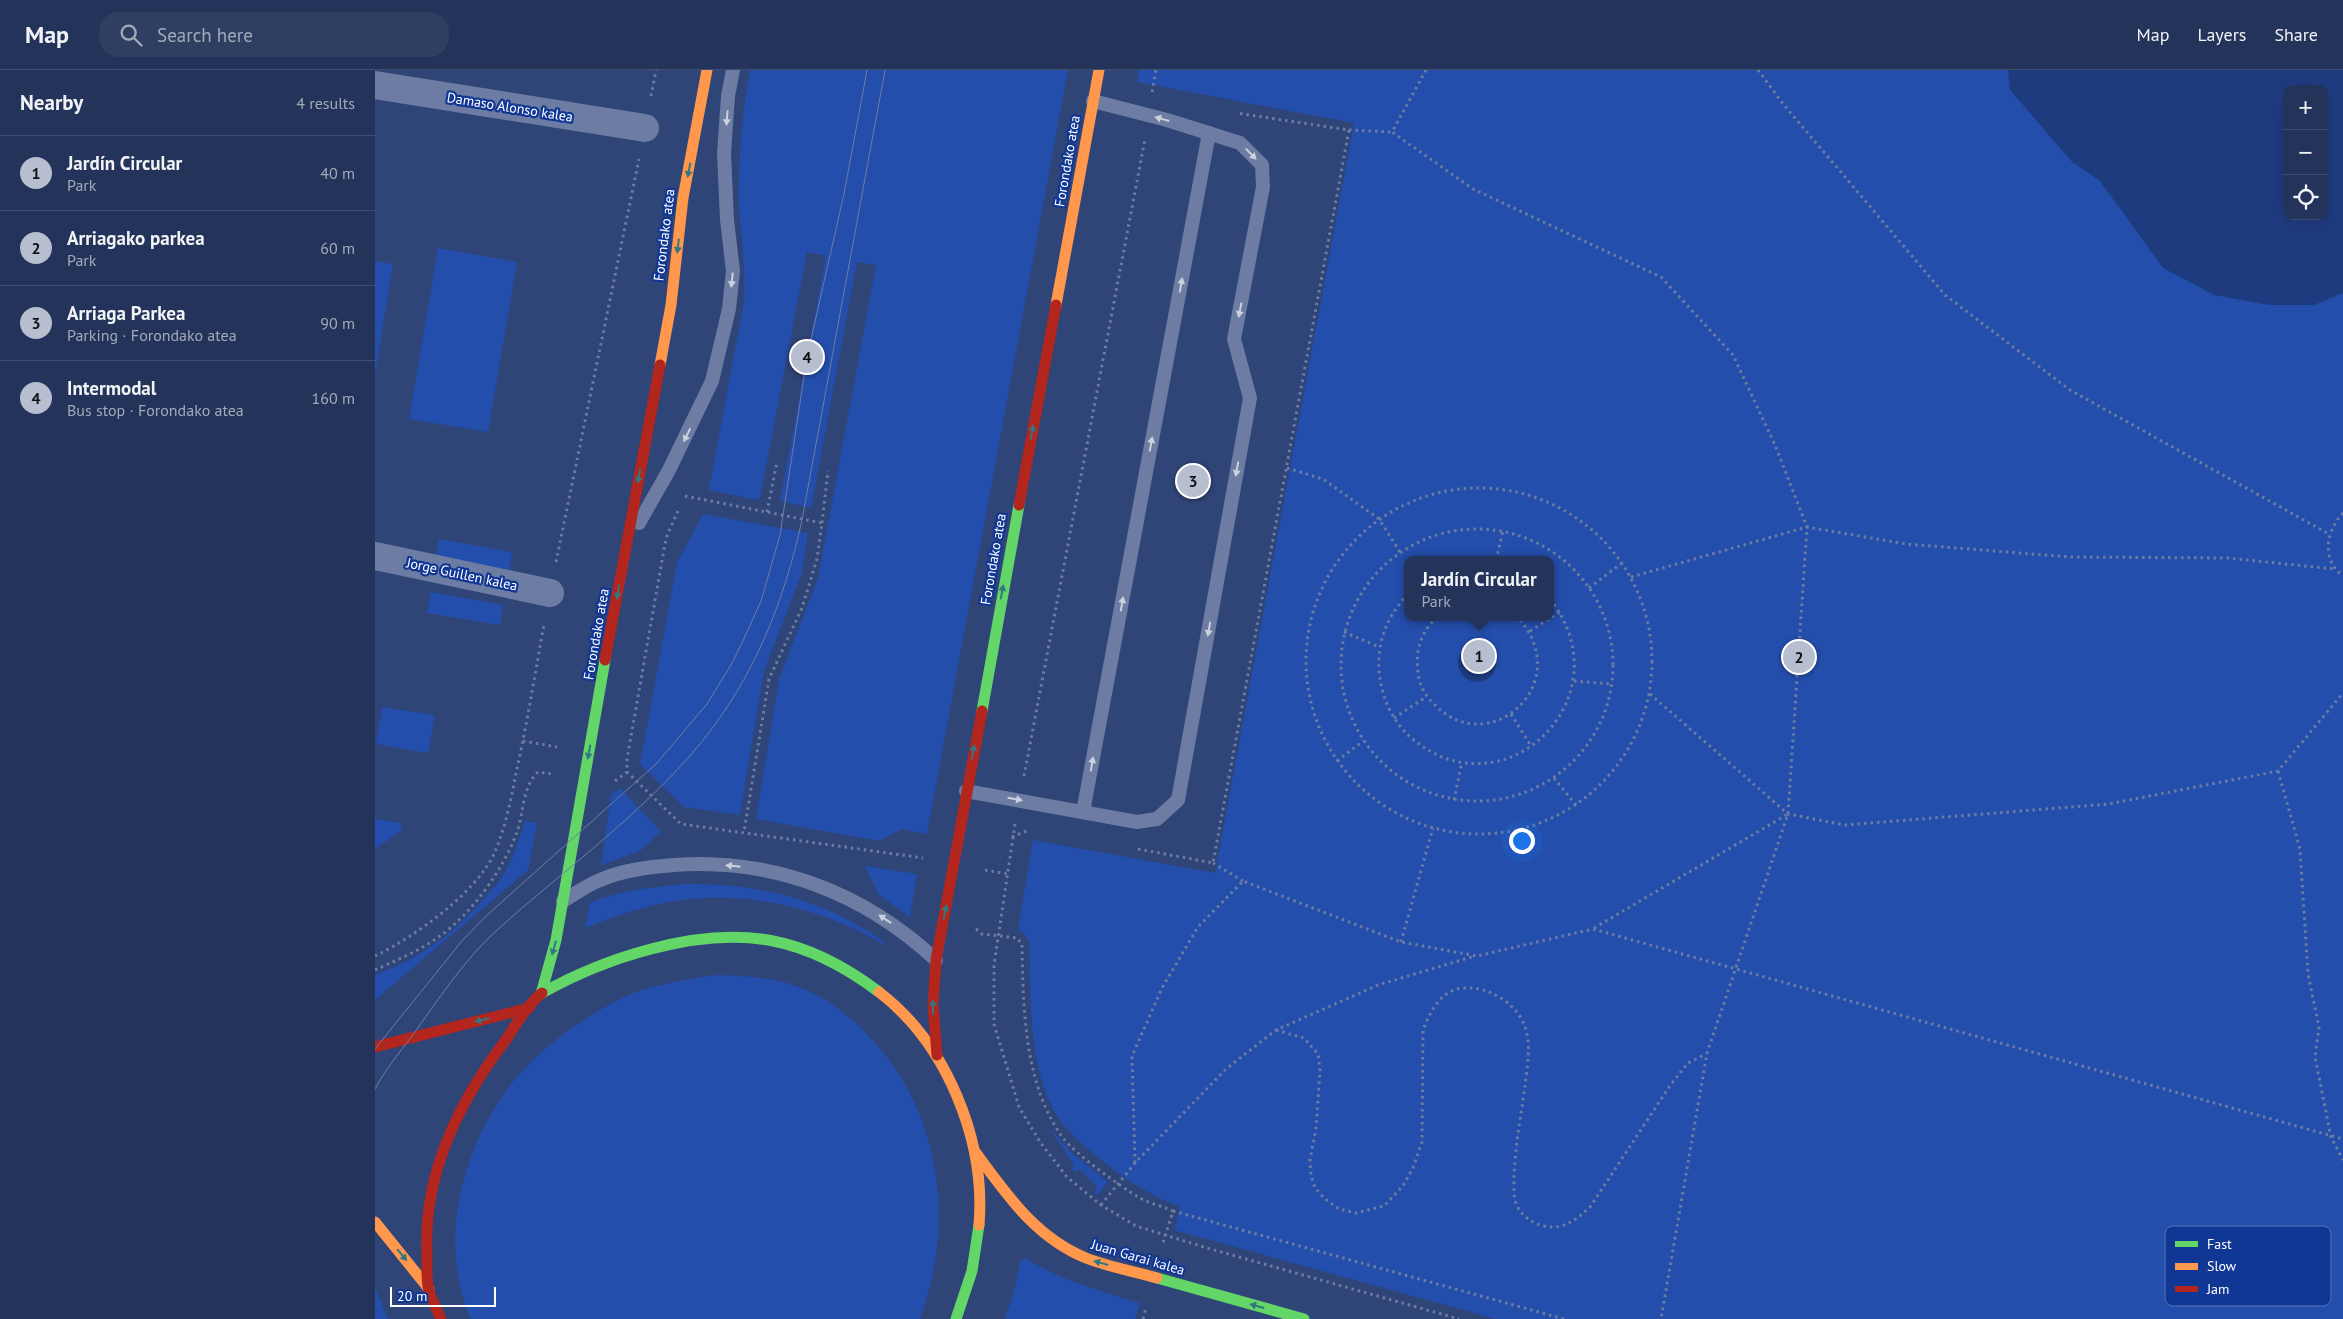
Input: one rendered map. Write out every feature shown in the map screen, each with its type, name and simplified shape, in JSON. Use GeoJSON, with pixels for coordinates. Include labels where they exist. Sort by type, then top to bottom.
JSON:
{"type":"FeatureCollection","features":[{"type":"Feature","properties":{"kind":"main road","name":"Forondako atea"},"geometry":{"type":"LineString","coordinates":[[541,994],[556,940],[583,780],[671,305],[683,198],[707,70]]}},
{"type":"Feature","properties":{"kind":"main road","name":"Forondako atea"},"geometry":{"type":"LineString","coordinates":[[937,1055],[933,1005],[936,960],[1099,70]]}},
{"type":"Feature","properties":{"kind":"main road"},"geometry":{"type":"LineString","coordinates":[[441,1319],[429,1288],[425,1234],[429,1192],[445,1141],[465,1100],[491,1058],[529,1008],[541,994],[586,971],[628,954],[698,938],[740,937],[773,940],[811,950],[845,966],[898,1008],[937,1055],[953,1087],[974,1150],[979,1187],[979,1219],[973,1269],[956,1319]]}},
{"type":"Feature","properties":{"kind":"main road"},"geometry":{"type":"LineString","coordinates":[[375,1047],[529,1008]]}},
{"type":"Feature","properties":{"kind":"main road","name":"Juan Garai kalea"},"geometry":{"type":"LineString","coordinates":[[974,1150],[1019,1211],[1053,1240],[1086,1258],[1304,1319]]}},
{"type":"Feature","properties":{"kind":"main road"},"geometry":{"type":"LineString","coordinates":[[375,1222],[429,1288]]}},
{"type":"Feature","properties":{"kind":"street","name":"Damaso Alonso kalea"},"geometry":{"type":"LineString","coordinates":[[375,85],[645,128]]}},
{"type":"Feature","properties":{"kind":"street","name":"Jorge Guillen kalea"},"geometry":{"type":"LineString","coordinates":[[375,556],[550,593]]}},
{"type":"Feature","properties":{"kind":"lane"},"geometry":{"type":"LineString","coordinates":[[626,544],[669,470],[699,412],[712,381],[729,309],[733,271],[727,220],[724,153],[728,96],[733,70]]}},
{"type":"Feature","properties":{"kind":"lane"},"geometry":{"type":"LineString","coordinates":[[967,791],[1020,799],[1137,822],[1157,819],[1178,800],[1250,398],[1234,339],[1263,187],[1262,165],[1240,143],[1209,132],[1093,100]]}},
{"type":"Feature","properties":{"kind":"lane"},"geometry":{"type":"LineString","coordinates":[[1083,812],[1209,132]]}},
{"type":"Feature","properties":{"kind":"lane"},"geometry":{"type":"LineString","coordinates":[[563,901],[599,880],[633,869],[695,864],[759,869],[836,891],[881,916],[915,940],[936,960]]}},
{"type":"Feature","properties":{"kind":"path"},"geometry":{"type":"LineString","coordinates":[[1156,70],[1012,837],[994,965],[995,1024],[1019,1107],[1039,1142],[1067,1177],[1101,1205],[1135,1226],[1459,1319]]}},
{"type":"Feature","properties":{"kind":"path"},"geometry":{"type":"LineString","coordinates":[[1392,132],[1426,70]]}},
{"type":"Feature","properties":{"kind":"path"},"geometry":{"type":"LineString","coordinates":[[1758,70],[1784,105],[1945,295],[2069,390],[2329,534]]}},
{"type":"Feature","properties":{"kind":"path"},"geometry":{"type":"LineString","coordinates":[[1235,112],[1349,130],[1392,132],[1473,189],[1661,277],[1733,355],[1775,445],[1807,527],[1788,814],[1707,1053],[1661,1319]]}},
{"type":"Feature","properties":{"kind":"path"},"geometry":{"type":"LineString","coordinates":[[375,956],[414,934],[467,891],[493,854],[510,804],[550,593],[645,128]]}},
{"type":"Feature","properties":{"kind":"path"},"geometry":{"type":"LineString","coordinates":[[1213,863],[1349,130]]}},
{"type":"Feature","properties":{"kind":"path"},"geometry":{"type":"LineString","coordinates":[[767,512],[777,462]]}},
{"type":"Feature","properties":{"kind":"path"},"geometry":{"type":"LineString","coordinates":[[1287,468],[1323,478],[1379,519],[1400,552]]}},
{"type":"Feature","properties":{"kind":"path"},"geometry":{"type":"LineString","coordinates":[[744,832],[769,679],[802,608],[817,559],[828,471]]}},
{"type":"Feature","properties":{"kind":"path"},"geometry":{"type":"LineString","coordinates":[[1475,488],[1510,490],[1543,500],[1573,515],[1600,537],[1622,563],[1631,578],[1646,614],[1653,654],[1649,694],[1640,726],[1624,756],[1603,783],[1576,805],[1532,826],[1522,828],[1483,834],[1433,828],[1396,813],[1364,790],[1337,761],[1319,727],[1308,689],[1305,650],[1312,612],[1327,576],[1349,544],[1379,519],[1409,502],[1441,491],[1475,488]]}},
{"type":"Feature","properties":{"kind":"path"},"geometry":{"type":"LineString","coordinates":[[822,523],[685,496],[665,538],[628,750],[627,772],[681,824],[954,864]]}},
{"type":"Feature","properties":{"kind":"path"},"geometry":{"type":"LineString","coordinates":[[2334,569],[2328,552],[2329,534],[2343,513]]}},
{"type":"Feature","properties":{"kind":"path"},"geometry":{"type":"LineString","coordinates":[[1631,578],[1807,527],[1906,544],[2070,558],[2228,558],[2334,569],[2343,576]]}},
{"type":"Feature","properties":{"kind":"path"},"geometry":{"type":"LineString","coordinates":[[1476,528],[1503,531],[1528,538],[1552,551],[1573,568],[1589,588],[1605,618],[1612,650],[1612,684],[1606,711],[1593,737],[1576,759],[1554,778],[1532,791],[1507,798],[1480,802],[1454,800],[1427,792],[1403,780],[1381,763],[1363,741],[1350,716],[1342,689],[1340,660],[1344,632],[1356,601],[1375,573],[1400,552],[1424,539],[1449,531],[1476,528]]}},
{"type":"Feature","properties":{"kind":"path"},"geometry":{"type":"LineString","coordinates":[[1497,556],[1503,531]]}},
{"type":"Feature","properties":{"kind":"path"},"geometry":{"type":"LineString","coordinates":[[1589,588],[1622,563]]}},
{"type":"Feature","properties":{"kind":"path"},"geometry":{"type":"LineString","coordinates":[[1404,599],[1389,618],[1379,646],[1378,671],[1383,696],[1394,718],[1407,734],[1423,747],[1442,756],[1462,762],[1486,762],[1502,759],[1531,746],[1547,734],[1569,701],[1574,681],[1575,658],[1570,634],[1560,612],[1554,604]]}},
{"type":"Feature","properties":{"kind":"path"},"geometry":{"type":"LineString","coordinates":[[1554,616],[1560,612]]}},
{"type":"Feature","properties":{"kind":"path"},"geometry":{"type":"LineString","coordinates":[[1433,621],[1420,642],[1416,660],[1419,679],[1426,697],[1439,710],[1456,720],[1475,724],[1494,722],[1511,714],[1525,701],[1534,685],[1539,667],[1537,649],[1530,631],[1521,621]]}},
{"type":"Feature","properties":{"kind":"path"},"geometry":{"type":"LineString","coordinates":[[1530,631],[1546,621]]}},
{"type":"Feature","properties":{"kind":"path"},"geometry":{"type":"LineString","coordinates":[[1344,632],[1379,646]]}},
{"type":"Feature","properties":{"kind":"path"},"geometry":{"type":"LineString","coordinates":[[1574,681],[1612,684]]}},
{"type":"Feature","properties":{"kind":"path"},"geometry":{"type":"LineString","coordinates":[[1649,694],[1788,814],[1845,825],[2109,804],[2278,771],[2343,693]]}},
{"type":"Feature","properties":{"kind":"path"},"geometry":{"type":"LineString","coordinates":[[1394,718],[1426,697]]}},
{"type":"Feature","properties":{"kind":"path"},"geometry":{"type":"LineString","coordinates":[[1511,714],[1531,746]]}},
{"type":"Feature","properties":{"kind":"path"},"geometry":{"type":"LineString","coordinates":[[1337,761],[1363,741]]}},
{"type":"Feature","properties":{"kind":"path"},"geometry":{"type":"LineString","coordinates":[[1454,800],[1462,762]]}},
{"type":"Feature","properties":{"kind":"path"},"geometry":{"type":"LineString","coordinates":[[2278,771],[2300,850],[2308,974],[2319,1027],[2315,1057],[2331,1137],[2343,1160]]}},
{"type":"Feature","properties":{"kind":"path"},"geometry":{"type":"LineString","coordinates":[[375,970],[440,936],[474,903],[506,860],[517,831],[529,780],[538,772],[610,785],[627,772]]}},
{"type":"Feature","properties":{"kind":"path"},"geometry":{"type":"LineString","coordinates":[[1554,778],[1576,805]]}},
{"type":"Feature","properties":{"kind":"path"},"geometry":{"type":"LineString","coordinates":[[1101,1205],[1135,1163],[1226,1069],[1276,1030],[1378,985],[1477,956],[1593,929],[1788,814]]}},
{"type":"Feature","properties":{"kind":"path"},"geometry":{"type":"LineString","coordinates":[[1401,942],[1433,828]]}},
{"type":"Feature","properties":{"kind":"path"},"geometry":{"type":"LineString","coordinates":[[1012,837],[1029,830],[1039,831]]}},
{"type":"Feature","properties":{"kind":"path"},"geometry":{"type":"LineString","coordinates":[[1136,849],[1213,863],[1243,881],[1401,942],[1477,956]]}},
{"type":"Feature","properties":{"kind":"path"},"geometry":{"type":"LineString","coordinates":[[982,878],[985,861]]}},
{"type":"Feature","properties":{"kind":"path"},"geometry":{"type":"LineString","coordinates":[[983,870],[1008,874]]}},
{"type":"Feature","properties":{"kind":"path"},"geometry":{"type":"LineString","coordinates":[[1135,1163],[1132,1056],[1162,988],[1198,927],[1243,881]]}},
{"type":"Feature","properties":{"kind":"path"},"geometry":{"type":"LineString","coordinates":[[974,920],[976,930],[982,934],[1017,938],[1022,944],[1025,1024],[1032,1064],[1044,1104],[1064,1139],[1139,1197],[1173,1211],[1564,1319]]}},
{"type":"Feature","properties":{"kind":"path"},"geometry":{"type":"LineString","coordinates":[[1593,929],[2343,1139]]}},
{"type":"Feature","properties":{"kind":"path"},"geometry":{"type":"LineString","coordinates":[[1276,1030],[1304,1038],[1318,1054],[1320,1071],[1316,1128],[1310,1160],[1311,1175],[1315,1188],[1323,1198],[1339,1209],[1357,1213],[1385,1206],[1403,1186],[1413,1168],[1422,1142],[1423,1030],[1429,1013],[1440,998],[1455,989],[1474,987],[1492,992],[1510,1004],[1521,1016],[1527,1032],[1528,1061],[1514,1164],[1514,1194],[1517,1206],[1525,1217],[1535,1224],[1558,1227],[1574,1222],[1590,1207],[1671,1084],[1688,1064],[1707,1053]]}},
{"type":"Feature","properties":{"kind":"path"},"geometry":{"type":"LineString","coordinates":[[1143,1319],[1173,1211]]}},
{"type":"Feature","properties":{"kind":"shaded area"},"geometry":{"type":"Polygon","coordinates":[[[750,70],[1068,70],[927,834],[902,829],[879,841],[756,819],[779,679],[818,578],[876,265],[857,262],[811,508],[780,501],[826,256],[807,252],[760,498],[757,500],[709,490],[744,301],[739,171],[743,120],[750,70]]]}},
{"type":"Feature","properties":{"kind":"shaded area"},"geometry":{"type":"Polygon","coordinates":[[[1139,70],[2343,70],[2343,1319],[1496,1319],[1174,1230],[1180,1207],[1150,1193],[1113,1169],[1072,1134],[1062,1123],[1051,1104],[1037,1061],[1033,1037],[1030,945],[1025,934],[1018,930],[1033,840],[1215,873],[1354,123],[1137,82],[1139,70]]]}},
{"type":"Feature","properties":{"kind":"shaded area"},"geometry":{"type":"Polygon","coordinates":[[[2008,70],[2343,70],[2343,293],[2314,305],[2269,305],[2214,295],[2163,268],[2100,181],[2072,162],[2010,90],[2008,70]]]}},
{"type":"Feature","properties":{"kind":"shaded area"},"geometry":{"type":"Polygon","coordinates":[[[438,248],[517,262],[488,432],[409,419],[438,248]]]}},
{"type":"Feature","properties":{"kind":"shaded area"},"geometry":{"type":"Polygon","coordinates":[[[375,261],[393,264],[375,375],[375,261]]]}},
{"type":"Feature","properties":{"kind":"shaded area"},"geometry":{"type":"Polygon","coordinates":[[[703,514],[808,533],[802,573],[764,671],[740,815],[684,807],[640,764],[677,563],[703,514]]]}},
{"type":"Feature","properties":{"kind":"shaded area"},"geometry":{"type":"Polygon","coordinates":[[[439,539],[512,552],[509,573],[435,560],[439,539]]]}},
{"type":"Feature","properties":{"kind":"shaded area"},"geometry":{"type":"Polygon","coordinates":[[[431,592],[503,605],[500,625],[427,613],[431,592]]]}},
{"type":"Feature","properties":{"kind":"shaded area"},"geometry":{"type":"Polygon","coordinates":[[[1477,644],[1491,649],[1496,663],[1491,677],[1477,682],[1463,677],[1458,663],[1463,649],[1477,644]]]}},
{"type":"Feature","properties":{"kind":"shaded area"},"geometry":{"type":"Polygon","coordinates":[[[382,707],[435,715],[428,753],[376,744],[382,707]]]}},
{"type":"Feature","properties":{"kind":"shaded area"},"geometry":{"type":"Polygon","coordinates":[[[620,788],[662,833],[659,833],[640,851],[601,865],[611,795],[620,788]]]}},
{"type":"Feature","properties":{"kind":"shaded area"},"geometry":{"type":"Polygon","coordinates":[[[375,819],[402,823],[401,831],[375,849],[375,819]]]}},
{"type":"Feature","properties":{"kind":"shaded area"},"geometry":{"type":"Polygon","coordinates":[[[525,821],[537,823],[528,870],[375,1000],[375,975],[407,961],[450,933],[495,886],[510,862],[525,821]]]}},
{"type":"Feature","properties":{"kind":"shaded area"},"geometry":{"type":"Polygon","coordinates":[[[865,866],[917,874],[910,917],[879,895],[865,866]]]}},
{"type":"Feature","properties":{"kind":"shaded area"},"geometry":{"type":"Polygon","coordinates":[[[685,884],[708,884],[754,889],[798,899],[841,916],[876,936],[888,947],[861,932],[803,910],[743,899],[681,900],[650,906],[585,928],[590,903],[625,892],[685,884]]]}},
{"type":"Feature","properties":{"kind":"shaded area"},"geometry":{"type":"Polygon","coordinates":[[[717,975],[777,981],[796,986],[825,1000],[852,1019],[867,1034],[892,1064],[912,1097],[926,1132],[935,1168],[939,1206],[937,1244],[931,1282],[920,1319],[471,1319],[460,1286],[455,1252],[457,1217],[463,1182],[475,1148],[490,1116],[509,1086],[532,1061],[553,1043],[575,1026],[622,998],[656,986],[717,975]]]}},
{"type":"Feature","properties":{"kind":"shaded area"},"geometry":{"type":"Polygon","coordinates":[[[1048,1126],[1071,1152],[1108,1182],[1098,1195],[1094,1192],[1097,1187],[1080,1169],[1076,1172],[1072,1169],[1074,1165],[1048,1126]]]}},
{"type":"Feature","properties":{"kind":"shaded area"},"geometry":{"type":"Polygon","coordinates":[[[1025,1258],[1066,1279],[1140,1303],[1135,1319],[1005,1319],[1021,1260],[1025,1258]]]}},
{"type":"Feature","properties":{"kind":"shaded area"},"geometry":{"type":"Polygon","coordinates":[[[375,1287],[376,1290],[388,1319],[375,1319],[375,1287]]]}},
{"type":"Feature","properties":{"kind":"tram line"},"geometry":{"type":"LineString","coordinates":[[375,1049],[461,942],[485,917],[657,763],[707,704],[731,665],[761,601],[780,535],[807,357],[844,194],[867,70]]}},
{"type":"Feature","properties":{"kind":"tram line"},"geometry":{"type":"LineString","coordinates":[[375,1089],[392,1062],[473,954],[497,930],[628,818],[677,770],[719,719],[751,666],[776,610],[795,550],[802,520],[885,70]]}},
{"type":"Feature","properties":{"kind":"traffic: fast"},"geometry":{"type":"LineString","coordinates":[[982,711],[1019,505]]}},
{"type":"Feature","properties":{"kind":"traffic: fast"},"geometry":{"type":"LineString","coordinates":[[541,994],[556,940],[605,660]]}},
{"type":"Feature","properties":{"kind":"traffic: fast"},"geometry":{"type":"LineString","coordinates":[[542,993],[595,968],[651,949],[683,942],[743,937],[771,940],[798,947],[825,958],[852,973],[879,992]]}},
{"type":"Feature","properties":{"kind":"traffic: fast"},"geometry":{"type":"LineString","coordinates":[[956,1319],[972,1271],[979,1225]]}},
{"type":"Feature","properties":{"kind":"traffic: fast"},"geometry":{"type":"LineString","coordinates":[[1157,1278],[1304,1319]]}},
{"type":"Feature","properties":{"kind":"traffic: slow"},"geometry":{"type":"LineString","coordinates":[[660,365],[671,305],[683,198],[707,70]]}},
{"type":"Feature","properties":{"kind":"traffic: slow"},"geometry":{"type":"LineString","coordinates":[[1056,305],[1099,70]]}},
{"type":"Feature","properties":{"kind":"traffic: slow"},"geometry":{"type":"LineString","coordinates":[[879,992],[903,1013],[924,1039],[942,1066],[957,1096],[976,1160],[980,1193],[979,1225]]}},
{"type":"Feature","properties":{"kind":"traffic: slow"},"geometry":{"type":"LineString","coordinates":[[976,1153],[1024,1214],[1052,1239],[1094,1261],[1157,1278]]}},
{"type":"Feature","properties":{"kind":"traffic: slow"},"geometry":{"type":"LineString","coordinates":[[375,1222],[429,1289]]}},
{"type":"Feature","properties":{"kind":"traffic: jam"},"geometry":{"type":"LineString","coordinates":[[1019,505],[1056,305]]}},
{"type":"Feature","properties":{"kind":"traffic: jam"},"geometry":{"type":"LineString","coordinates":[[605,660],[660,365]]}},
{"type":"Feature","properties":{"kind":"traffic: jam"},"geometry":{"type":"LineString","coordinates":[[937,1055],[933,1005],[936,960],[982,711]]}},
{"type":"Feature","properties":{"kind":"traffic: jam"},"geometry":{"type":"LineString","coordinates":[[441,1319],[427,1282],[427,1224],[431,1195],[438,1168],[447,1141],[472,1089],[531,1003],[542,993]]}},
{"type":"Feature","properties":{"kind":"traffic: jam"},"geometry":{"type":"LineString","coordinates":[[375,1047],[529,1008]]}},
{"type":"Feature","properties":{"kind":"place","name":"Intermodal"},"geometry":{"type":"Point","coordinates":[807,357]}},
{"type":"Feature","properties":{"kind":"place","name":"Arriaga Parkea"},"geometry":{"type":"Point","coordinates":[1193,481]}},
{"type":"Feature","properties":{"kind":"place","name":"Jardín Circular"},"geometry":{"type":"Point","coordinates":[1479,656]}},
{"type":"Feature","properties":{"kind":"place","name":"Arriagako parkea"},"geometry":{"type":"Point","coordinates":[1799,657]}}]}
